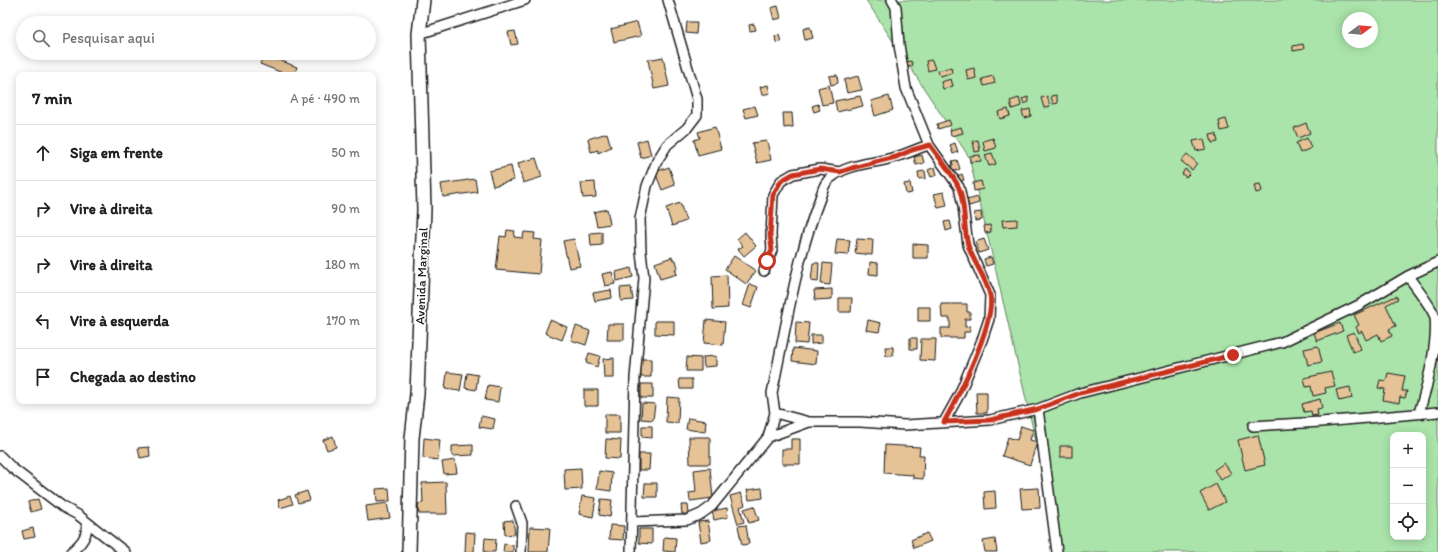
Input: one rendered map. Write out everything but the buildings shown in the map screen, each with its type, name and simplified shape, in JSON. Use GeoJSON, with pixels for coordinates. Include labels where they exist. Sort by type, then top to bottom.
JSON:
{"type":"FeatureCollection","features":[{"type":"Feature","properties":{"kind":"street","name":"Avenida Marginal"},"geometry":{"type":"LineString","coordinates":[[409,552],[412,438],[417,394],[424,209],[419,34],[423,0]]}},
{"type":"Feature","properties":{"kind":"street"},"geometry":{"type":"LineString","coordinates":[[419,34],[525,0]]}},
{"type":"Feature","properties":{"kind":"street"},"geometry":{"type":"LineString","coordinates":[[631,552],[636,378],[644,278],[641,252],[640,219],[647,186],[657,161],[667,145],[687,128],[697,115],[697,99],[668,0]]}},
{"type":"Feature","properties":{"kind":"street"},"geometry":{"type":"LineString","coordinates":[[892,0],[896,7],[899,45],[906,88],[930,145],[959,187],[968,245],[990,295],[989,319],[982,340],[959,395],[944,422]]}},
{"type":"Feature","properties":{"kind":"street"},"geometry":{"type":"LineString","coordinates":[[632,522],[687,520],[701,514],[712,506],[768,437],[775,413],[772,392],[798,267],[816,207],[825,183],[832,176],[840,172],[896,157],[912,150],[930,145]]}},
{"type":"Feature","properties":{"kind":"street"},"geometry":{"type":"LineString","coordinates":[[764,271],[772,250],[770,235],[773,195],[781,181],[793,174],[820,169],[840,172]]}},
{"type":"Feature","properties":{"kind":"street"},"geometry":{"type":"LineString","coordinates":[[775,413],[809,422],[860,422],[905,425],[990,420],[1038,409],[1080,393],[1282,342],[1359,305],[1408,276],[1438,262]]}},
{"type":"Feature","properties":{"kind":"street"},"geometry":{"type":"LineString","coordinates":[[1408,276],[1435,317],[1438,341],[1436,359],[1419,413]]}},
{"type":"Feature","properties":{"kind":"street"},"geometry":{"type":"LineString","coordinates":[[1038,409],[1057,552]]}},
{"type":"Feature","properties":{"kind":"street"},"geometry":{"type":"LineString","coordinates":[[1253,426],[1438,412]]}},
{"type":"Feature","properties":{"kind":"street"},"geometry":{"type":"LineString","coordinates":[[768,437],[809,422]]}},
{"type":"Feature","properties":{"kind":"street"},"geometry":{"type":"LineString","coordinates":[[0,456],[18,472],[125,552]]}},
{"type":"Feature","properties":{"kind":"street"},"geometry":{"type":"LineString","coordinates":[[516,506],[522,523],[521,552]]}},
{"type":"Feature","properties":{"kind":"street"},"geometry":{"type":"LineString","coordinates":[[71,552],[80,544],[86,535],[86,522]]}},
{"type":"Feature","properties":{"kind":"green space"},"geometry":{"type":"Polygon","coordinates":[[[866,0],[1438,0],[1438,552],[1062,552],[969,157],[866,0]]]}},
{"type":"Feature","properties":{"kind":"route"},"geometry":{"type":"LineString","coordinates":[[767,261],[772,250],[770,235],[773,195],[781,181],[793,174],[820,169],[840,172],[896,157],[912,150],[930,145],[959,187],[968,245],[983,275],[990,295],[989,319],[982,340],[959,395],[944,422],[990,420],[1038,409],[1080,393],[1233,355]]}}]}
